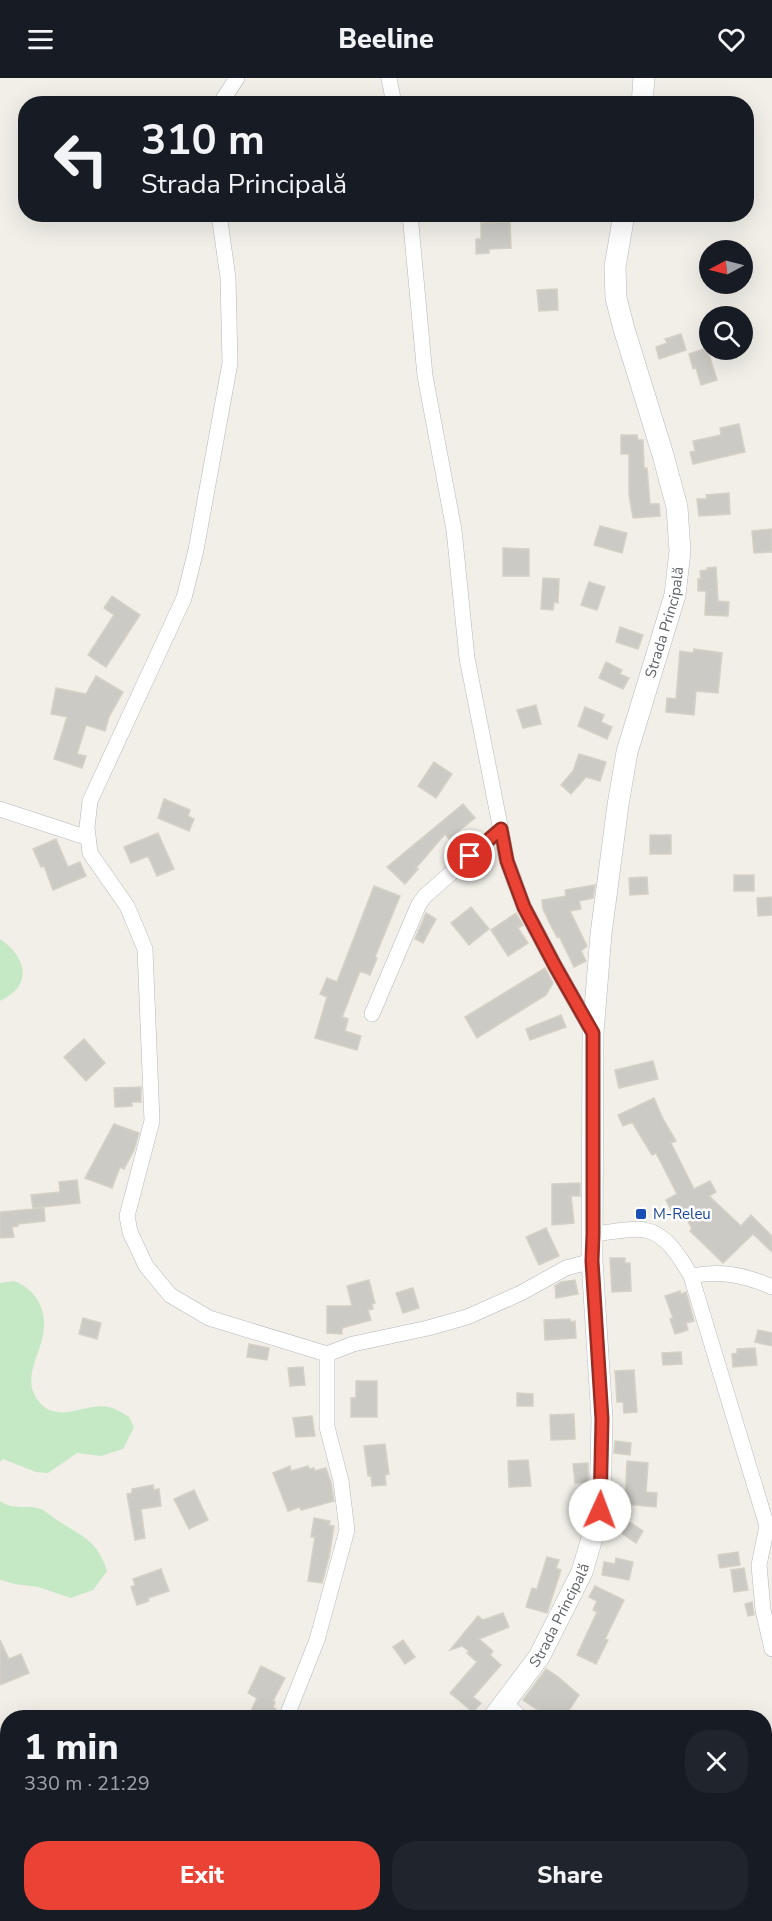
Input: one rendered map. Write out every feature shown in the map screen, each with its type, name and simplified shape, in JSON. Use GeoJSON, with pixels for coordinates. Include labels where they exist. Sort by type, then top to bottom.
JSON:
{"type":"FeatureCollection","features":[{"type":"Feature","properties":{"kind":"street"},"geometry":{"type":"LineString","coordinates":[[225,96],[237,78]]}},
{"type":"Feature","properties":{"kind":"street"},"geometry":{"type":"LineString","coordinates":[[389,78],[392,96]]}},
{"type":"Feature","properties":{"kind":"street"},"geometry":{"type":"LineString","coordinates":[[643,96],[644,78]]}},
{"type":"Feature","properties":{"kind":"street"},"geometry":{"type":"LineString","coordinates":[[220,222],[228,278],[230,363],[196,550],[184,598],[90,801],[87,827],[90,852],[127,906],[145,949],[152,1120],[127,1216],[130,1232],[146,1266],[170,1295],[210,1318],[327,1354],[353,1344],[467,1317],[521,1293],[566,1268],[592,1261]]}},
{"type":"Feature","properties":{"kind":"street","name":"Strada Principală"},"geometry":{"type":"LineString","coordinates":[[411,222],[425,376],[454,530],[467,658],[507,861],[524,907],[593,1033]]}},
{"type":"Feature","properties":{"kind":"street","name":"Strada Principală"},"geometry":{"type":"LineString","coordinates":[[499,1710],[539,1657],[582,1572],[600,1510],[602,1419],[592,1261],[593,1033],[602,934],[627,752],[675,595],[680,551],[677,507],[616,298],[615,267],[623,222]]}},
{"type":"Feature","properties":{"kind":"street"},"geometry":{"type":"LineString","coordinates":[[0,810],[88,838]]}},
{"type":"Feature","properties":{"kind":"street"},"geometry":{"type":"LineString","coordinates":[[372,1014],[419,904],[425,896],[501,829]]}},
{"type":"Feature","properties":{"kind":"street"},"geometry":{"type":"LineString","coordinates":[[593,1234],[645,1230],[654,1233],[679,1256],[691,1276],[767,1526],[759,1565],[763,1610],[772,1649]]}},
{"type":"Feature","properties":{"kind":"street"},"geometry":{"type":"LineString","coordinates":[[691,1276],[711,1272],[754,1279],[772,1287]]}},
{"type":"Feature","properties":{"kind":"street"},"geometry":{"type":"LineString","coordinates":[[289,1710],[317,1640],[347,1530],[341,1481],[327,1427],[327,1354]]}},
{"type":"Feature","properties":{"kind":"green space"},"geometry":{"type":"Polygon","coordinates":[[[0,939],[16,954],[21,963],[22,980],[11,995],[0,1001],[0,939]]]}},
{"type":"Feature","properties":{"kind":"green space"},"geometry":{"type":"Polygon","coordinates":[[[14,1281],[27,1288],[36,1298],[44,1319],[43,1337],[31,1376],[35,1396],[42,1405],[57,1412],[101,1406],[112,1408],[129,1417],[134,1427],[123,1449],[101,1456],[77,1453],[48,1473],[36,1472],[3,1459],[0,1462],[0,1283],[14,1281]]]}},
{"type":"Feature","properties":{"kind":"green space"},"geometry":{"type":"Polygon","coordinates":[[[0,1501],[15,1507],[41,1509],[89,1541],[99,1553],[107,1571],[93,1590],[71,1598],[38,1587],[0,1580],[0,1501]]]}},
{"type":"Feature","properties":{"kind":"building"},"geometry":{"type":"Polygon","coordinates":[[[510,222],[511,248],[489,249],[489,253],[476,254],[476,239],[481,239],[481,223],[510,222]]]}},
{"type":"Feature","properties":{"kind":"building"},"geometry":{"type":"Polygon","coordinates":[[[557,289],[558,310],[539,311],[537,290],[557,289]]]}},
{"type":"Feature","properties":{"kind":"building"},"geometry":{"type":"Polygon","coordinates":[[[681,334],[686,350],[659,359],[656,347],[667,343],[665,339],[681,334]]]}},
{"type":"Feature","properties":{"kind":"building"},"geometry":{"type":"Polygon","coordinates":[[[699,351],[699,360],[711,360],[717,380],[701,385],[689,354],[699,351]]]}},
{"type":"Feature","properties":{"kind":"building"},"geometry":{"type":"Polygon","coordinates":[[[739,424],[745,452],[693,464],[690,452],[695,451],[693,441],[721,435],[720,428],[739,424]]]}},
{"type":"Feature","properties":{"kind":"building"},"geometry":{"type":"Polygon","coordinates":[[[621,435],[637,435],[638,440],[643,440],[644,468],[647,468],[650,504],[659,504],[660,516],[633,518],[629,494],[629,454],[621,454],[621,435]]]}},
{"type":"Feature","properties":{"kind":"building"},"geometry":{"type":"Polygon","coordinates":[[[729,493],[730,514],[699,516],[697,499],[707,499],[706,495],[729,493]]]}},
{"type":"Feature","properties":{"kind":"building"},"geometry":{"type":"Polygon","coordinates":[[[600,526],[627,533],[622,553],[594,545],[600,526]]]}},
{"type":"Feature","properties":{"kind":"building"},"geometry":{"type":"Polygon","coordinates":[[[772,529],[772,552],[754,553],[752,531],[772,529]]]}},
{"type":"Feature","properties":{"kind":"building"},"geometry":{"type":"Polygon","coordinates":[[[503,548],[529,549],[529,576],[503,576],[503,548]]]}},
{"type":"Feature","properties":{"kind":"building"},"geometry":{"type":"Polygon","coordinates":[[[716,567],[718,601],[729,602],[728,616],[705,615],[706,591],[698,591],[700,571],[716,567]]]}},
{"type":"Feature","properties":{"kind":"building"},"geometry":{"type":"Polygon","coordinates":[[[543,578],[559,579],[558,603],[554,602],[553,610],[541,609],[543,578]]]}},
{"type":"Feature","properties":{"kind":"building"},"geometry":{"type":"Polygon","coordinates":[[[589,582],[605,587],[597,610],[581,605],[589,582]]]}},
{"type":"Feature","properties":{"kind":"building"},"geometry":{"type":"Polygon","coordinates":[[[112,596],[140,615],[106,667],[88,655],[114,615],[104,608],[112,596]]]}},
{"type":"Feature","properties":{"kind":"building"},"geometry":{"type":"Polygon","coordinates":[[[620,627],[643,635],[638,649],[616,642],[620,627]]]}},
{"type":"Feature","properties":{"kind":"building"},"geometry":{"type":"Polygon","coordinates":[[[694,649],[722,653],[718,693],[696,691],[694,715],[666,712],[667,698],[676,699],[680,651],[693,653],[694,649]]]}},
{"type":"Feature","properties":{"kind":"building"},"geometry":{"type":"Polygon","coordinates":[[[606,662],[622,670],[620,674],[629,678],[623,689],[599,678],[606,662]]]}},
{"type":"Feature","properties":{"kind":"building"},"geometry":{"type":"Polygon","coordinates":[[[96,676],[123,692],[109,717],[105,731],[86,725],[77,754],[86,756],[82,768],[54,759],[67,717],[51,714],[56,688],[86,694],[96,676]]]}},
{"type":"Feature","properties":{"kind":"building"},"geometry":{"type":"Polygon","coordinates":[[[536,705],[541,724],[523,728],[517,710],[536,705]]]}},
{"type":"Feature","properties":{"kind":"building"},"geometry":{"type":"Polygon","coordinates":[[[585,707],[604,715],[601,722],[612,727],[607,739],[578,726],[585,707]]]}},
{"type":"Feature","properties":{"kind":"building"},"geometry":{"type":"Polygon","coordinates":[[[579,754],[606,762],[600,781],[586,777],[571,794],[561,785],[573,771],[579,754]]]}},
{"type":"Feature","properties":{"kind":"building"},"geometry":{"type":"Polygon","coordinates":[[[434,762],[452,774],[436,798],[418,786],[434,762]]]}},
{"type":"Feature","properties":{"kind":"building"},"geometry":{"type":"Polygon","coordinates":[[[164,799],[190,810],[188,816],[194,819],[189,831],[158,818],[164,799]]]}},
{"type":"Feature","properties":{"kind":"building"},"geometry":{"type":"Polygon","coordinates":[[[463,804],[475,818],[449,839],[445,834],[405,884],[387,867],[463,804]]]}},
{"type":"Feature","properties":{"kind":"building"},"geometry":{"type":"Polygon","coordinates":[[[158,833],[174,869],[157,876],[148,856],[131,863],[124,847],[158,833]]]}},
{"type":"Feature","properties":{"kind":"building"},"geometry":{"type":"Polygon","coordinates":[[[650,835],[671,835],[671,854],[650,854],[650,835]]]}},
{"type":"Feature","properties":{"kind":"building"},"geometry":{"type":"Polygon","coordinates":[[[56,839],[68,867],[80,862],[86,876],[53,890],[44,866],[41,867],[33,849],[56,839]]]}},
{"type":"Feature","properties":{"kind":"building"},"geometry":{"type":"Polygon","coordinates":[[[734,875],[754,875],[754,891],[734,891],[734,875]]]}},
{"type":"Feature","properties":{"kind":"building"},"geometry":{"type":"Polygon","coordinates":[[[647,877],[648,894],[630,895],[629,878],[647,877]]]}},
{"type":"Feature","properties":{"kind":"building"},"geometry":{"type":"Polygon","coordinates":[[[595,885],[593,898],[579,901],[581,909],[570,911],[587,946],[581,951],[586,961],[574,967],[559,936],[557,937],[551,926],[543,909],[542,900],[566,896],[565,890],[595,885]]]}},
{"type":"Feature","properties":{"kind":"building"},"geometry":{"type":"Polygon","coordinates":[[[374,886],[400,896],[370,975],[360,971],[342,1017],[348,1019],[345,1031],[361,1036],[357,1050],[315,1038],[327,997],[320,994],[327,978],[337,982],[374,886]]]}},
{"type":"Feature","properties":{"kind":"building"},"geometry":{"type":"Polygon","coordinates":[[[772,897],[772,915],[758,916],[757,898],[772,897]]]}},
{"type":"Feature","properties":{"kind":"building"},"geometry":{"type":"Polygon","coordinates":[[[471,907],[489,929],[469,945],[451,923],[471,907]]]}},
{"type":"Feature","properties":{"kind":"building"},"geometry":{"type":"Polygon","coordinates":[[[426,913],[436,919],[423,943],[415,939],[426,913]]]}},
{"type":"Feature","properties":{"kind":"building"},"geometry":{"type":"Polygon","coordinates":[[[516,913],[523,925],[518,928],[528,943],[508,956],[491,930],[516,913]]]}},
{"type":"Feature","properties":{"kind":"building"},"geometry":{"type":"Polygon","coordinates":[[[545,968],[553,983],[546,995],[477,1038],[465,1017],[545,968]]]}},
{"type":"Feature","properties":{"kind":"building"},"geometry":{"type":"Polygon","coordinates":[[[561,1015],[566,1027],[530,1040],[526,1029],[561,1015]]]}},
{"type":"Feature","properties":{"kind":"building"},"geometry":{"type":"Polygon","coordinates":[[[84,1039],[105,1063],[86,1081],[64,1057],[84,1039]]]}},
{"type":"Feature","properties":{"kind":"building"},"geometry":{"type":"Polygon","coordinates":[[[653,1061],[658,1079],[619,1088],[615,1070],[653,1061]]]}},
{"type":"Feature","properties":{"kind":"building"},"geometry":{"type":"Polygon","coordinates":[[[141,1087],[141,1102],[132,1102],[132,1106],[115,1107],[114,1088],[141,1087]]]}},
{"type":"Feature","properties":{"kind":"building"},"geometry":{"type":"Polygon","coordinates":[[[654,1098],[676,1141],[671,1143],[694,1189],[710,1181],[716,1192],[709,1196],[741,1226],[751,1215],[772,1236],[772,1252],[753,1234],[723,1263],[690,1231],[692,1229],[682,1210],[673,1214],[666,1200],[677,1194],[656,1153],[652,1155],[632,1122],[623,1126],[618,1115],[654,1098]]]}},
{"type":"Feature","properties":{"kind":"building"},"geometry":{"type":"Polygon","coordinates":[[[114,1124],[139,1133],[134,1150],[124,1169],[120,1167],[112,1188],[85,1178],[114,1124]]]}},
{"type":"Feature","properties":{"kind":"building"},"geometry":{"type":"Polygon","coordinates":[[[77,1180],[80,1203],[33,1208],[31,1195],[60,1192],[59,1182],[77,1180]]]}},
{"type":"Feature","properties":{"kind":"building"},"geometry":{"type":"Polygon","coordinates":[[[580,1183],[580,1196],[571,1196],[574,1223],[552,1225],[552,1184],[580,1183]]]}},
{"type":"Feature","properties":{"kind":"building"},"geometry":{"type":"Polygon","coordinates":[[[44,1208],[45,1221],[18,1224],[12,1227],[14,1237],[0,1238],[0,1212],[44,1208]]]}},
{"type":"Feature","properties":{"kind":"building"},"geometry":{"type":"Polygon","coordinates":[[[546,1228],[559,1256],[539,1265],[526,1237],[546,1228]]]}},
{"type":"Feature","properties":{"kind":"building"},"geometry":{"type":"Polygon","coordinates":[[[610,1258],[625,1258],[625,1263],[630,1263],[631,1291],[612,1292],[610,1258]]]}},
{"type":"Feature","properties":{"kind":"building"},"geometry":{"type":"Polygon","coordinates":[[[369,1280],[375,1303],[372,1304],[373,1309],[368,1310],[371,1320],[342,1328],[342,1334],[327,1333],[327,1306],[352,1306],[347,1286],[369,1280]]]}},
{"type":"Feature","properties":{"kind":"building"},"geometry":{"type":"Polygon","coordinates":[[[575,1280],[578,1294],[556,1298],[555,1286],[561,1282],[575,1280]]]}},
{"type":"Feature","properties":{"kind":"building"},"geometry":{"type":"Polygon","coordinates":[[[413,1288],[419,1308],[403,1313],[396,1293],[413,1288]]]}},
{"type":"Feature","properties":{"kind":"building"},"geometry":{"type":"Polygon","coordinates":[[[680,1291],[681,1294],[686,1292],[694,1321],[686,1323],[688,1330],[675,1334],[670,1319],[673,1318],[665,1296],[680,1291]]]}},
{"type":"Feature","properties":{"kind":"building"},"geometry":{"type":"Polygon","coordinates":[[[83,1318],[101,1323],[97,1339],[79,1334],[83,1318]]]}},
{"type":"Feature","properties":{"kind":"building"},"geometry":{"type":"Polygon","coordinates":[[[570,1319],[571,1322],[575,1321],[576,1338],[545,1340],[544,1320],[570,1319]]]}},
{"type":"Feature","properties":{"kind":"building"},"geometry":{"type":"Polygon","coordinates":[[[758,1330],[772,1333],[772,1346],[755,1342],[758,1330]]]}},
{"type":"Feature","properties":{"kind":"building"},"geometry":{"type":"Polygon","coordinates":[[[249,1344],[269,1348],[267,1360],[247,1357],[249,1344]]]}},
{"type":"Feature","properties":{"kind":"building"},"geometry":{"type":"Polygon","coordinates":[[[755,1348],[757,1365],[733,1367],[732,1354],[737,1353],[737,1349],[755,1348]]]}},
{"type":"Feature","properties":{"kind":"building"},"geometry":{"type":"Polygon","coordinates":[[[681,1352],[682,1364],[663,1365],[662,1353],[681,1352]]]}},
{"type":"Feature","properties":{"kind":"building"},"geometry":{"type":"Polygon","coordinates":[[[303,1367],[305,1385],[290,1386],[288,1368],[303,1367]]]}},
{"type":"Feature","properties":{"kind":"building"},"geometry":{"type":"Polygon","coordinates":[[[634,1370],[637,1412],[624,1413],[623,1402],[617,1402],[615,1371],[634,1370]]]}},
{"type":"Feature","properties":{"kind":"building"},"geometry":{"type":"Polygon","coordinates":[[[356,1381],[377,1381],[377,1417],[351,1417],[351,1398],[356,1398],[356,1381]]]}},
{"type":"Feature","properties":{"kind":"building"},"geometry":{"type":"Polygon","coordinates":[[[517,1393],[533,1394],[533,1406],[517,1406],[517,1393]]]}},
{"type":"Feature","properties":{"kind":"building"},"geometry":{"type":"Polygon","coordinates":[[[574,1414],[575,1439],[551,1440],[550,1415],[574,1414]]]}},
{"type":"Feature","properties":{"kind":"building"},"geometry":{"type":"Polygon","coordinates":[[[312,1416],[315,1436],[296,1437],[293,1418],[312,1416]]]}},
{"type":"Feature","properties":{"kind":"building"},"geometry":{"type":"Polygon","coordinates":[[[615,1441],[631,1443],[630,1455],[614,1453],[615,1441]]]}},
{"type":"Feature","properties":{"kind":"building"},"geometry":{"type":"Polygon","coordinates":[[[385,1444],[389,1474],[385,1475],[386,1485],[372,1486],[371,1476],[368,1476],[364,1446],[385,1444]]]}},
{"type":"Feature","properties":{"kind":"building"},"geometry":{"type":"Polygon","coordinates":[[[528,1460],[531,1486],[509,1487],[508,1461],[528,1460]]]}},
{"type":"Feature","properties":{"kind":"building"},"geometry":{"type":"Polygon","coordinates":[[[627,1461],[648,1463],[646,1492],[657,1493],[656,1507],[625,1504],[627,1461]]]}},
{"type":"Feature","properties":{"kind":"building"},"geometry":{"type":"Polygon","coordinates":[[[588,1463],[588,1482],[575,1483],[573,1464],[588,1463]]]}},
{"type":"Feature","properties":{"kind":"building"},"geometry":{"type":"Polygon","coordinates":[[[290,1466],[291,1471],[308,1466],[309,1469],[314,1468],[315,1471],[326,1468],[334,1501],[288,1511],[273,1473],[290,1466]]]}},
{"type":"Feature","properties":{"kind":"building"},"geometry":{"type":"Polygon","coordinates":[[[153,1485],[154,1490],[159,1489],[161,1506],[141,1509],[145,1538],[135,1540],[127,1494],[132,1493],[132,1489],[153,1485]]]}},
{"type":"Feature","properties":{"kind":"building"},"geometry":{"type":"Polygon","coordinates":[[[194,1490],[208,1520],[189,1529],[174,1499],[194,1490]]]}},
{"type":"Feature","properties":{"kind":"building"},"geometry":{"type":"Polygon","coordinates":[[[619,1515],[643,1531],[636,1543],[612,1527],[619,1515]]]}},
{"type":"Feature","properties":{"kind":"building"},"geometry":{"type":"Polygon","coordinates":[[[314,1518],[330,1521],[329,1525],[334,1526],[322,1583],[308,1581],[315,1537],[311,1537],[314,1518]]]}},
{"type":"Feature","properties":{"kind":"building"},"geometry":{"type":"Polygon","coordinates":[[[738,1552],[740,1565],[720,1568],[718,1555],[738,1552]]]}},
{"type":"Feature","properties":{"kind":"building"},"geometry":{"type":"Polygon","coordinates":[[[547,1557],[559,1560],[556,1568],[561,1570],[547,1613],[526,1607],[532,1588],[537,1589],[547,1557]]]}},
{"type":"Feature","properties":{"kind":"building"},"geometry":{"type":"Polygon","coordinates":[[[616,1558],[633,1562],[629,1580],[602,1575],[604,1562],[615,1564],[616,1558]]]}},
{"type":"Feature","properties":{"kind":"building"},"geometry":{"type":"Polygon","coordinates":[[[744,1568],[748,1590],[734,1592],[731,1570],[744,1568]]]}},
{"type":"Feature","properties":{"kind":"building"},"geometry":{"type":"Polygon","coordinates":[[[161,1569],[169,1591],[148,1598],[149,1601],[137,1605],[131,1587],[135,1585],[133,1579],[161,1569]]]}},
{"type":"Feature","properties":{"kind":"building"},"geometry":{"type":"Polygon","coordinates":[[[595,1586],[624,1600],[596,1664],[577,1655],[597,1612],[593,1610],[597,1601],[589,1597],[595,1586]]]}},
{"type":"Feature","properties":{"kind":"building"},"geometry":{"type":"Polygon","coordinates":[[[752,1602],[754,1615],[748,1616],[745,1604],[752,1602]]]}},
{"type":"Feature","properties":{"kind":"building"},"geometry":{"type":"Polygon","coordinates":[[[503,1613],[509,1627],[479,1639],[493,1651],[490,1655],[501,1665],[473,1697],[481,1703],[475,1710],[471,1710],[450,1693],[477,1662],[462,1646],[450,1650],[478,1616],[483,1620],[503,1613]]]}},
{"type":"Feature","properties":{"kind":"building"},"geometry":{"type":"Polygon","coordinates":[[[0,1640],[9,1659],[21,1654],[29,1673],[0,1685],[0,1640]]]}},
{"type":"Feature","properties":{"kind":"building"},"geometry":{"type":"Polygon","coordinates":[[[403,1640],[415,1657],[405,1664],[393,1647],[403,1640]]]}},
{"type":"Feature","properties":{"kind":"building"},"geometry":{"type":"Polygon","coordinates":[[[261,1666],[285,1678],[273,1701],[275,1710],[251,1710],[257,1698],[248,1693],[261,1666]]]}},
{"type":"Feature","properties":{"kind":"building"},"geometry":{"type":"Polygon","coordinates":[[[546,1669],[579,1695],[569,1710],[538,1710],[523,1700],[546,1669]]]}},
{"type":"Feature","properties":{"kind":"place","name":"M-Releu"},"geometry":{"type":"Point","coordinates":[641,1214]}},
{"type":"Feature","properties":{"kind":"route"},"geometry":{"type":"LineString","coordinates":[[470,856],[501,829],[507,861],[524,907],[593,1033],[592,1261],[602,1419],[600,1510]]}}]}
